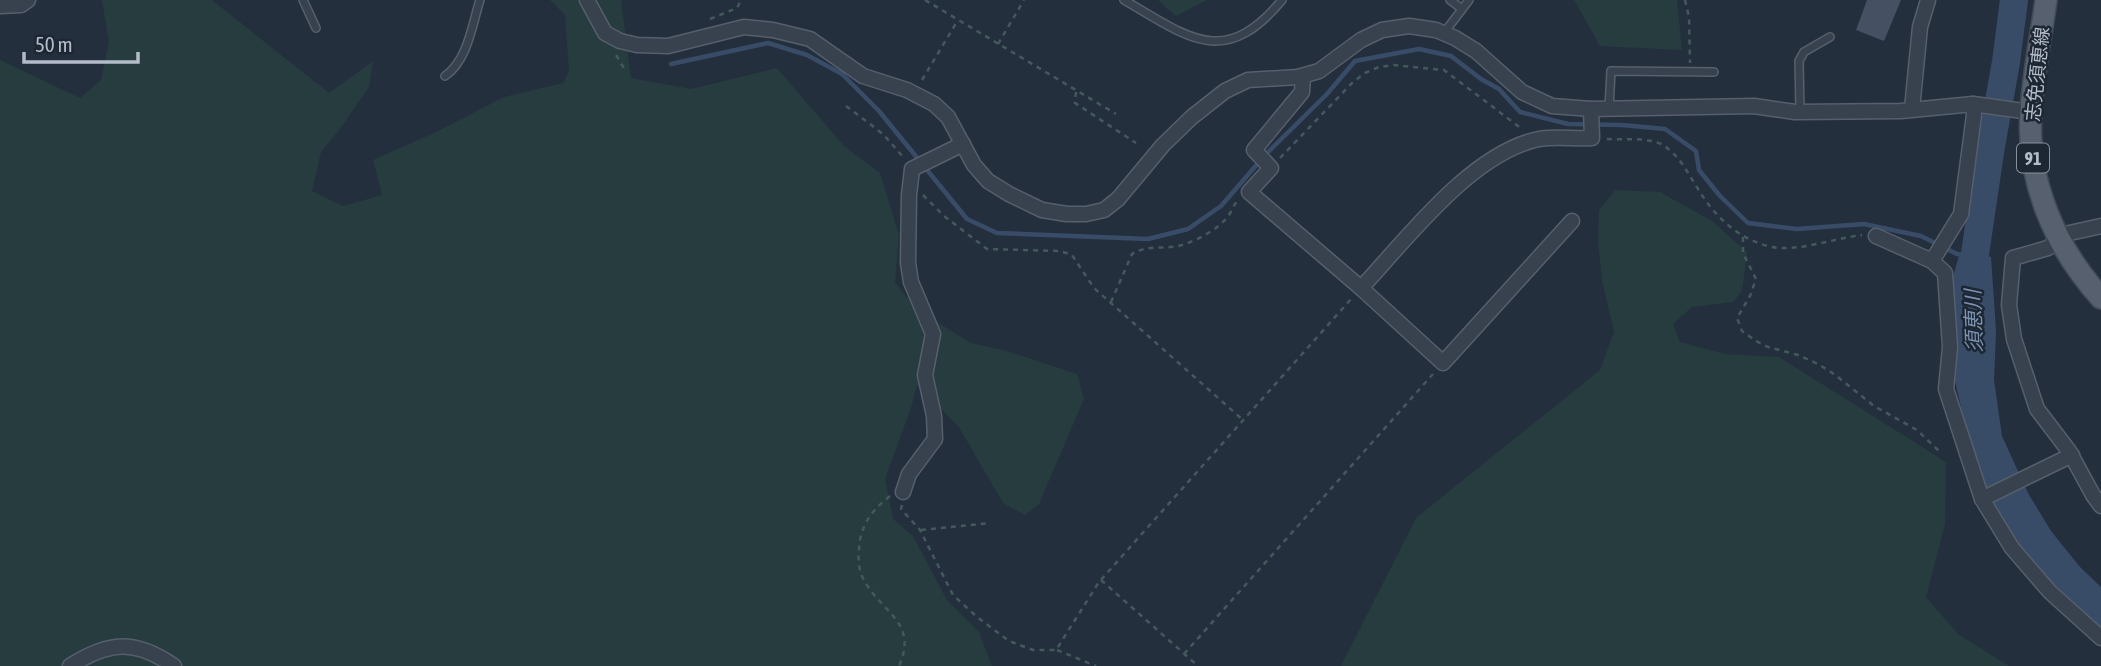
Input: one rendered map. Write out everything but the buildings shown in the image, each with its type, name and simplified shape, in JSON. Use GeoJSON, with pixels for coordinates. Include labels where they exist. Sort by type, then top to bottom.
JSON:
{"type":"FeatureCollection","features":[{"type":"Feature","properties":{"kind":"main road","name":"志免須恵線"},"geometry":{"type":"LineString","coordinates":[[2046,0],[2023,111],[2040,193],[2058,240],[2101,298]]}},
{"type":"Feature","properties":{"kind":"street"},"geometry":{"type":"LineString","coordinates":[[0,6],[22,5],[28,0]]}},
{"type":"Feature","properties":{"kind":"street"},"geometry":{"type":"LineString","coordinates":[[587,0],[605,33],[620,41],[637,45],[668,46],[744,27],[773,30],[810,39],[863,76],[934,104],[948,117],[974,165],[988,181],[1042,210],[1086,214],[1104,210],[1118,199],[1163,145],[1225,91],[1248,80],[1303,76],[1319,71],[1361,40],[1382,30],[1409,26],[1443,33],[1476,51],[1522,92],[1552,106],[1591,109],[1754,106],[1800,112],[1912,109],[1973,104],[2023,111]]}},
{"type":"Feature","properties":{"kind":"street"},"geometry":{"type":"LineString","coordinates":[[1912,109],[1920,27],[1928,0]]}},
{"type":"Feature","properties":{"kind":"street"},"geometry":{"type":"LineString","coordinates":[[1303,76],[1302,92],[1254,150],[1271,168],[1249,192],[1443,363],[1572,221]]}},
{"type":"Feature","properties":{"kind":"street"},"geometry":{"type":"LineString","coordinates":[[1932,261],[1961,214],[1974,115],[1973,104]]}},
{"type":"Feature","properties":{"kind":"street"},"geometry":{"type":"LineString","coordinates":[[1361,288],[1464,178],[1502,153],[1540,139],[1592,138],[1591,109]]}},
{"type":"Feature","properties":{"kind":"street"},"geometry":{"type":"LineString","coordinates":[[903,492],[909,474],[935,439],[934,415],[925,375],[933,334],[911,282],[908,263],[912,176],[934,157],[963,144]]}},
{"type":"Feature","properties":{"kind":"street"},"geometry":{"type":"LineString","coordinates":[[2101,226],[2065,234],[2048,248],[2012,258],[2009,305],[2014,339],[2037,409],[2072,455],[2101,506]]}},
{"type":"Feature","properties":{"kind":"street"},"geometry":{"type":"LineString","coordinates":[[1876,236],[1932,261],[1942,269],[1946,279],[1950,347],[1946,389],[1982,499],[2012,548],[2050,592],[2101,638]]}},
{"type":"Feature","properties":{"kind":"street"},"geometry":{"type":"LineString","coordinates":[[1982,499],[2072,455]]}},
{"type":"Feature","properties":{"kind":"street"},"geometry":{"type":"LineString","coordinates":[[70,666],[102,649],[128,645],[160,656],[174,666]]}},
{"type":"Feature","properties":{"kind":"lane"},"geometry":{"type":"LineString","coordinates":[[303,0],[316,28]]}},
{"type":"Feature","properties":{"kind":"lane"},"geometry":{"type":"LineString","coordinates":[[445,76],[453,70],[464,54],[480,0]]}},
{"type":"Feature","properties":{"kind":"lane"},"geometry":{"type":"LineString","coordinates":[[1124,0],[1179,33],[1210,41],[1246,34],[1270,15],[1282,0]]}},
{"type":"Feature","properties":{"kind":"lane"},"geometry":{"type":"LineString","coordinates":[[1450,0],[1462,9]]}},
{"type":"Feature","properties":{"kind":"lane"},"geometry":{"type":"LineString","coordinates":[[1443,33],[1469,0]]}},
{"type":"Feature","properties":{"kind":"lane"},"geometry":{"type":"LineString","coordinates":[[1800,112],[1799,61],[1804,52],[1830,37]]}},
{"type":"Feature","properties":{"kind":"lane"},"geometry":{"type":"LineString","coordinates":[[1609,109],[1611,71],[1714,72]]}},
{"type":"Feature","properties":{"kind":"path"},"geometry":{"type":"LineString","coordinates":[[925,0],[1116,114]]}},
{"type":"Feature","properties":{"kind":"path"},"geometry":{"type":"LineString","coordinates":[[998,44],[1024,0]]}},
{"type":"Feature","properties":{"kind":"path"},"geometry":{"type":"LineString","coordinates":[[1685,0],[1689,17],[1690,72]]}},
{"type":"Feature","properties":{"kind":"path"},"geometry":{"type":"LineString","coordinates":[[914,94],[958,20]]}},
{"type":"Feature","properties":{"kind":"path"},"geometry":{"type":"LineString","coordinates":[[615,51],[625,70]]}},
{"type":"Feature","properties":{"kind":"path"},"geometry":{"type":"LineString","coordinates":[[1271,168],[1353,82],[1379,67],[1394,65],[1444,71],[1540,139]]}},
{"type":"Feature","properties":{"kind":"path"},"geometry":{"type":"LineString","coordinates":[[1076,90],[1075,103],[1136,143]]}},
{"type":"Feature","properties":{"kind":"path"},"geometry":{"type":"LineString","coordinates":[[846,106],[883,134],[944,216],[987,249],[1060,251],[1072,255],[1094,288],[1243,421]]}},
{"type":"Feature","properties":{"kind":"path"},"geometry":{"type":"LineString","coordinates":[[1592,138],[1650,141],[1668,149],[1685,167],[1711,208],[1742,237],[1772,247],[1784,247],[1868,234],[1876,236]]}},
{"type":"Feature","properties":{"kind":"path"},"geometry":{"type":"LineString","coordinates":[[1111,302],[1132,254],[1139,250],[1167,248],[1197,239],[1214,229],[1229,215],[1234,204],[1249,192]]}},
{"type":"Feature","properties":{"kind":"path"},"geometry":{"type":"LineString","coordinates":[[1742,237],[1743,253],[1756,279],[1737,318],[1742,331],[1768,347],[1798,355],[1826,369],[1874,406],[1917,430],[1939,451]]}},
{"type":"Feature","properties":{"kind":"path"},"geometry":{"type":"LineString","coordinates":[[1056,650],[1101,580],[1361,288]]}},
{"type":"Feature","properties":{"kind":"path"},"geometry":{"type":"LineString","coordinates":[[1184,654],[1443,363]]}},
{"type":"Feature","properties":{"kind":"path"},"geometry":{"type":"LineString","coordinates":[[899,666],[906,643],[900,623],[864,582],[857,558],[862,528],[872,510],[895,492],[903,492],[901,509],[920,530],[953,595],[976,617],[1009,641],[1033,650],[1056,650],[1096,666]]}},
{"type":"Feature","properties":{"kind":"path"},"geometry":{"type":"LineString","coordinates":[[920,530],[990,523]]}},
{"type":"Feature","properties":{"kind":"path"},"geometry":{"type":"LineString","coordinates":[[1101,580],[1198,666]]}},
{"type":"Feature","properties":{"kind":"green space"},"geometry":{"type":"Polygon","coordinates":[[[102,0],[212,0],[329,93],[373,61],[369,87],[321,152],[312,191],[343,206],[382,195],[373,160],[504,97],[563,83],[569,71],[565,15],[550,0],[621,0],[631,78],[691,89],[777,68],[844,146],[880,173],[899,235],[895,282],[916,309],[971,343],[1007,351],[1077,374],[1084,399],[1039,504],[1025,515],[1003,503],[959,427],[917,385],[885,479],[893,519],[913,536],[947,600],[979,632],[992,666],[0,666],[0,60],[80,98],[101,80],[109,42],[102,0]]]}},
{"type":"Feature","properties":{"kind":"green space"},"geometry":{"type":"Polygon","coordinates":[[[1158,0],[1207,0],[1176,16],[1158,0]]]}},
{"type":"Feature","properties":{"kind":"green space"},"geometry":{"type":"Polygon","coordinates":[[[1574,0],[1677,0],[1682,50],[1600,46],[1574,0]]]}},
{"type":"Feature","properties":{"kind":"green space"},"geometry":{"type":"Polygon","coordinates":[[[1615,190],[1660,192],[1712,221],[1747,252],[1742,291],[1733,302],[1692,307],[1673,324],[1680,342],[1725,354],[1779,357],[1946,462],[1945,524],[1926,597],[1958,634],[2009,666],[1341,666],[1416,518],[1600,370],[1614,332],[1602,280],[1598,241],[1599,210],[1615,190]]]}},
{"type":"Feature","properties":{"kind":"water"},"geometry":{"type":"Polygon","coordinates":[[[1960,252],[1991,257],[1996,331],[1994,380],[2002,436],[2028,493],[2051,531],[2080,567],[2101,587],[2101,629],[2054,588],[2023,550],[1990,502],[1970,445],[1955,381],[1953,277],[1960,252]]]}},
{"type":"Feature","properties":{"kind":"waterway","name":"須恵川"},"geometry":{"type":"LineString","coordinates":[[1972,293],[1971,281],[2014,0]]}},
{"type":"Feature","properties":{"kind":"waterway"},"geometry":{"type":"LineString","coordinates":[[671,64],[768,43],[807,55],[842,74],[879,111],[967,219],[997,233],[1148,239],[1188,229],[1221,206],[1266,154],[1327,94],[1355,61],[1419,49],[1451,56],[1499,89],[1520,112],[1568,124],[1665,129],[1696,151],[1699,170],[1720,196],[1748,223],[1797,229],[1864,224],[1921,236],[1957,254],[1975,255]]}}]}
